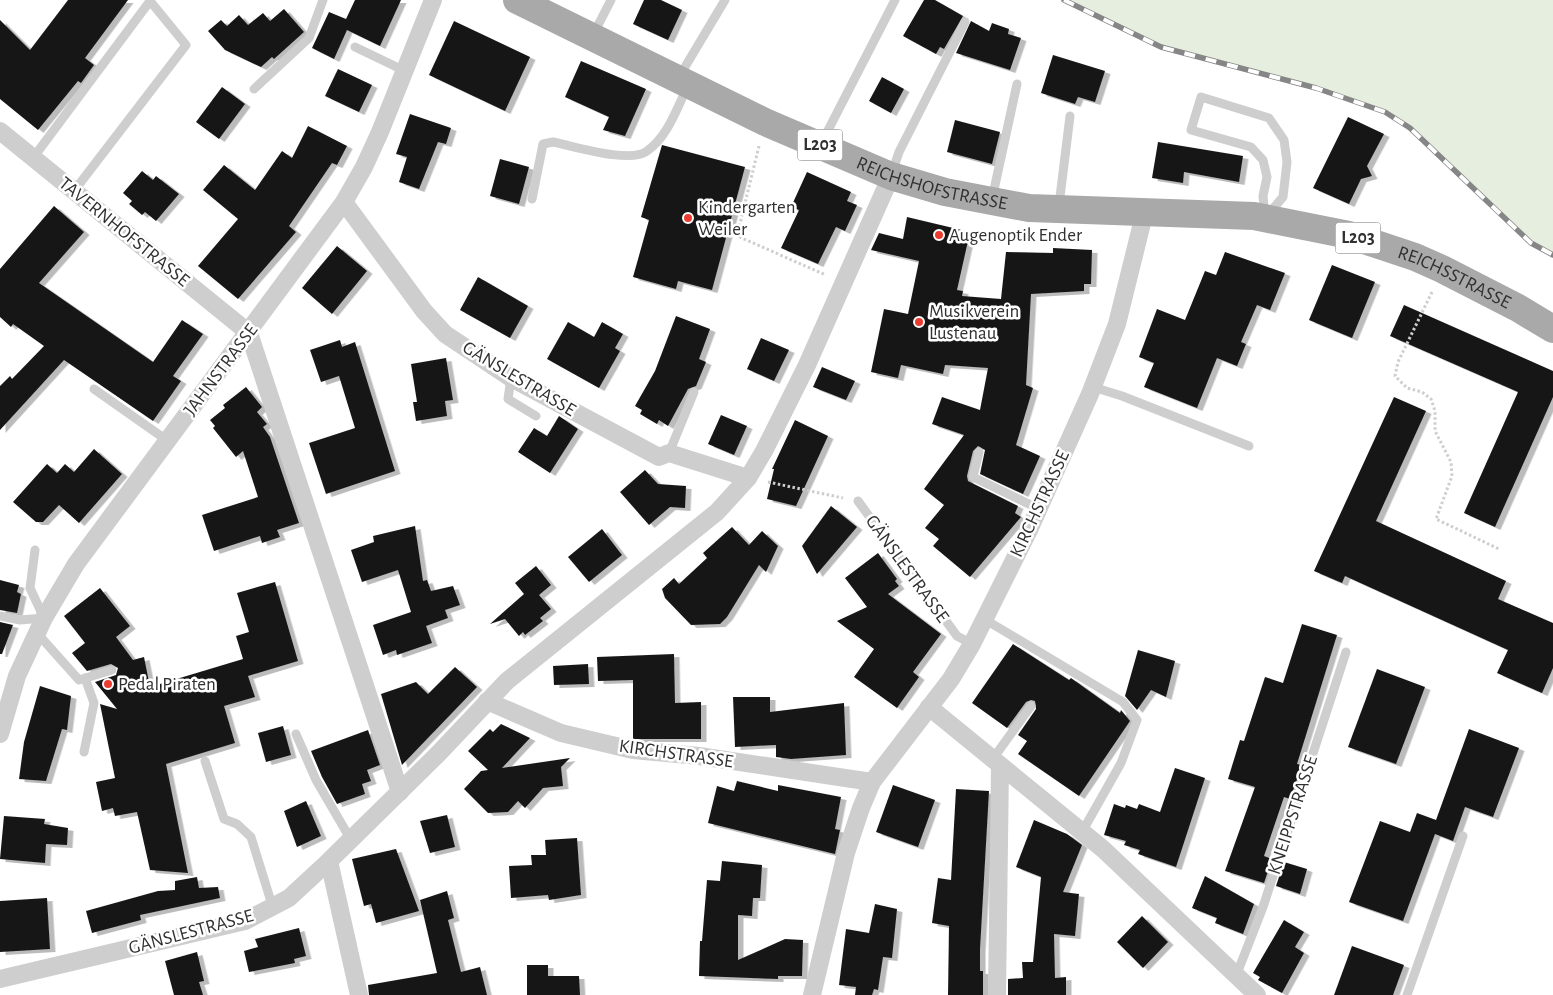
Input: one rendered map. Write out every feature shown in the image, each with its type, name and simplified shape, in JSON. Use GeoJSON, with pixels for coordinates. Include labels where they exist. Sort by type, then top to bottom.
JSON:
{"type":"FeatureCollection","features":[{"type":"Feature","properties":{"kind":"main road","name":"REICHSHOFSTRASSE"},"geometry":{"type":"LineString","coordinates":[[517,0],[766,122],[891,176],[945,192],[1029,208],[1145,211]]}},
{"type":"Feature","properties":{"kind":"main road","name":"REICHSSTRASSE"},"geometry":{"type":"LineString","coordinates":[[1145,211],[1265,218],[1349,235],[1415,257],[1472,284],[1553,329]]}},
{"type":"Feature","properties":{"kind":"street","name":"JAHNSTRASSE"},"geometry":{"type":"LineString","coordinates":[[0,734],[17,676],[41,626],[76,564],[249,333],[344,202],[364,167],[433,0]]}},
{"type":"Feature","properties":{"kind":"street","name":"TAVERNHOFSTRASSE"},"geometry":{"type":"LineString","coordinates":[[0,131],[249,333]]}},
{"type":"Feature","properties":{"kind":"street","name":"GÄNSLESTRASSE"},"geometry":{"type":"LineString","coordinates":[[0,980],[245,921],[273,908],[288,898],[351,840],[438,754],[507,681],[717,512],[748,478],[764,452],[807,365],[891,176]]}},
{"type":"Feature","properties":{"kind":"street","name":"GÄNSLESTRASSE"},"geometry":{"type":"LineString","coordinates":[[344,202],[424,311],[445,334],[511,378],[659,457],[669,453],[748,478]]}},
{"type":"Feature","properties":{"kind":"street","name":"KIRCHSTRASSE"},"geometry":{"type":"LineString","coordinates":[[812,995],[846,853],[872,782],[951,679],[964,640],[984,618],[1039,509],[1093,387],[1117,324],[1145,211]]}},
{"type":"Feature","properties":{"kind":"street"},"geometry":{"type":"LineString","coordinates":[[249,333],[400,792]]}},
{"type":"Feature","properties":{"kind":"street","name":"KIRCHSTRASSE"},"geometry":{"type":"LineString","coordinates":[[487,701],[562,734],[633,750],[699,756],[872,782]]}},
{"type":"Feature","properties":{"kind":"street"},"geometry":{"type":"LineString","coordinates":[[929,707],[1103,849],[1257,995]]}},
{"type":"Feature","properties":{"kind":"street"},"geometry":{"type":"LineString","coordinates":[[996,763],[997,995]]}},
{"type":"Feature","properties":{"kind":"street"},"geometry":{"type":"LineString","coordinates":[[329,861],[360,995]]}},
{"type":"Feature","properties":{"kind":"lane"},"geometry":{"type":"LineString","coordinates":[[254,89],[309,38],[323,0]]}},
{"type":"Feature","properties":{"kind":"lane"},"geometry":{"type":"LineString","coordinates":[[592,36],[611,0]]}},
{"type":"Feature","properties":{"kind":"lane"},"geometry":{"type":"LineString","coordinates":[[532,199],[543,144],[554,142],[624,156],[646,152],[664,134],[683,81],[725,0]]}},
{"type":"Feature","properties":{"kind":"lane"},"geometry":{"type":"LineString","coordinates":[[820,145],[894,0]]}},
{"type":"Feature","properties":{"kind":"lane"},"geometry":{"type":"LineString","coordinates":[[33,158],[150,1],[186,45],[74,191]]}},
{"type":"Feature","properties":{"kind":"lane"},"geometry":{"type":"LineString","coordinates":[[891,176],[899,152],[965,22]]}},
{"type":"Feature","properties":{"kind":"lane"},"geometry":{"type":"LineString","coordinates":[[355,47],[405,71]]}},
{"type":"Feature","properties":{"kind":"lane"},"geometry":{"type":"LineString","coordinates":[[992,201],[1017,84]]}},
{"type":"Feature","properties":{"kind":"lane"},"geometry":{"type":"LineString","coordinates":[[1201,97],[1269,118],[1284,140],[1287,162],[1283,196],[1265,218],[1263,196],[1267,177],[1263,160],[1252,147],[1192,130],[1201,97]]}},
{"type":"Feature","properties":{"kind":"lane"},"geometry":{"type":"LineString","coordinates":[[1058,209],[1070,116]]}},
{"type":"Feature","properties":{"kind":"lane"},"geometry":{"type":"LineString","coordinates":[[511,378],[508,399],[536,416]]}},
{"type":"Feature","properties":{"kind":"lane"},"geometry":{"type":"LineString","coordinates":[[1093,387],[1122,396],[1249,446]]}},
{"type":"Feature","properties":{"kind":"lane"},"geometry":{"type":"LineString","coordinates":[[94,389],[168,441]]}},
{"type":"Feature","properties":{"kind":"lane"},"geometry":{"type":"LineString","coordinates":[[669,453],[694,392]]}},
{"type":"Feature","properties":{"kind":"lane"},"geometry":{"type":"LineString","coordinates":[[979,452],[974,477],[1039,509]]}},
{"type":"Feature","properties":{"kind":"lane","name":"GÄNSLESTRASSE"},"geometry":{"type":"LineString","coordinates":[[858,502],[964,640]]}},
{"type":"Feature","properties":{"kind":"lane"},"geometry":{"type":"LineString","coordinates":[[34,550],[30,588],[41,626],[79,680],[112,670]]}},
{"type":"Feature","properties":{"kind":"lane"},"geometry":{"type":"LineString","coordinates":[[0,616],[41,626]]}},
{"type":"Feature","properties":{"kind":"lane"},"geometry":{"type":"LineString","coordinates":[[984,618],[1124,702],[1137,720],[1121,763],[1082,832]]}},
{"type":"Feature","properties":{"kind":"lane","name":"KNEIPPSTRASSE"},"geometry":{"type":"LineString","coordinates":[[1236,976],[1263,907],[1346,652]]}},
{"type":"Feature","properties":{"kind":"lane"},"geometry":{"type":"LineString","coordinates":[[84,752],[94,703],[85,678]]}},
{"type":"Feature","properties":{"kind":"lane"},"geometry":{"type":"LineString","coordinates":[[996,763],[1031,706]]}},
{"type":"Feature","properties":{"kind":"lane"},"geometry":{"type":"LineString","coordinates":[[296,734],[316,780],[351,840]]}},
{"type":"Feature","properties":{"kind":"lane"},"geometry":{"type":"LineString","coordinates":[[205,761],[224,819],[238,824],[251,837],[273,908]]}},
{"type":"Feature","properties":{"kind":"lane"},"geometry":{"type":"LineString","coordinates":[[1407,995],[1463,836]]}},
{"type":"Feature","properties":{"kind":"path"},"geometry":{"type":"LineString","coordinates":[[761,140],[737,236],[843,283]]}},
{"type":"Feature","properties":{"kind":"path"},"geometry":{"type":"LineString","coordinates":[[1433,289],[1398,362],[1395,376],[1408,388],[1422,392],[1431,399],[1435,411],[1435,431],[1451,462],[1452,476],[1436,519],[1499,549]]}},
{"type":"Feature","properties":{"kind":"path"},"geometry":{"type":"LineString","coordinates":[[748,478],[858,502]]}},
{"type":"Feature","properties":{"kind":"green space"},"geometry":{"type":"Polygon","coordinates":[[[1064,0],[1553,0],[1553,255],[1531,243],[1410,128],[1385,112],[1316,88],[1161,47],[1064,0]]]}},
{"type":"Feature","properties":{"kind":"building"},"geometry":{"type":"Polygon","coordinates":[[[68,0],[128,0],[85,58],[94,65],[81,83],[78,81],[38,130],[0,99],[0,20],[30,50],[68,0]]]}},
{"type":"Feature","properties":{"kind":"building"},"geometry":{"type":"Polygon","coordinates":[[[355,0],[401,0],[380,46],[347,30],[334,59],[312,48],[329,12],[346,19],[355,0]]]}},
{"type":"Feature","properties":{"kind":"building"},"geometry":{"type":"Polygon","coordinates":[[[644,0],[661,0],[682,10],[668,40],[633,24],[644,0]]]}},
{"type":"Feature","properties":{"kind":"building"},"geometry":{"type":"Polygon","coordinates":[[[924,0],[935,0],[963,16],[944,49],[940,47],[936,54],[903,36],[924,0]]]}},
{"type":"Feature","properties":{"kind":"building"},"geometry":{"type":"Polygon","coordinates":[[[284,9],[304,32],[274,59],[272,57],[261,67],[225,50],[208,31],[221,20],[227,26],[239,15],[248,25],[263,13],[270,21],[284,9]]]}},
{"type":"Feature","properties":{"kind":"building"},"geometry":{"type":"Polygon","coordinates":[[[454,21],[530,57],[505,111],[429,75],[454,21]]]}},
{"type":"Feature","properties":{"kind":"building"},"geometry":{"type":"Polygon","coordinates":[[[971,21],[989,31],[992,23],[1009,29],[1008,34],[1021,38],[1010,70],[956,53],[971,21]]]}},
{"type":"Feature","properties":{"kind":"building"},"geometry":{"type":"Polygon","coordinates":[[[1053,55],[1105,71],[1095,102],[1078,97],[1075,104],[1041,93],[1053,55]]]}},
{"type":"Feature","properties":{"kind":"building"},"geometry":{"type":"Polygon","coordinates":[[[581,61],[646,89],[625,136],[603,130],[609,117],[565,97],[581,61]]]}},
{"type":"Feature","properties":{"kind":"building"},"geometry":{"type":"Polygon","coordinates":[[[338,69],[372,85],[359,112],[325,96],[338,69]]]}},
{"type":"Feature","properties":{"kind":"building"},"geometry":{"type":"Polygon","coordinates":[[[882,77],[904,89],[891,113],[869,101],[882,77]]]}},
{"type":"Feature","properties":{"kind":"building"},"geometry":{"type":"Polygon","coordinates":[[[222,87],[245,104],[219,139],[196,122],[222,87]]]}},
{"type":"Feature","properties":{"kind":"building"},"geometry":{"type":"Polygon","coordinates":[[[410,114],[451,128],[446,144],[438,142],[419,189],[399,182],[407,157],[396,154],[410,114]]]}},
{"type":"Feature","properties":{"kind":"building"},"geometry":{"type":"Polygon","coordinates":[[[1348,117],[1384,134],[1367,166],[1372,176],[1361,179],[1349,204],[1313,188],[1348,117]]]}},
{"type":"Feature","properties":{"kind":"building"},"geometry":{"type":"Polygon","coordinates":[[[955,120],[1000,132],[992,164],[947,152],[955,120]]]}},
{"type":"Feature","properties":{"kind":"building"},"geometry":{"type":"Polygon","coordinates":[[[308,126],[347,146],[337,165],[332,163],[289,226],[296,232],[238,299],[198,266],[238,219],[203,190],[224,165],[255,190],[282,151],[292,158],[308,126]]]}},
{"type":"Feature","properties":{"kind":"building"},"geometry":{"type":"Polygon","coordinates":[[[1158,142],[1243,156],[1239,182],[1184,172],[1183,183],[1152,178],[1158,142]]]}},
{"type":"Feature","properties":{"kind":"building","name":"Kindergarten Weiler"},"geometry":{"type":"Polygon","coordinates":[[[662,145],[745,167],[712,290],[678,281],[676,289],[633,277],[649,220],[641,217],[662,145]]]}},
{"type":"Feature","properties":{"kind":"building"},"geometry":{"type":"Polygon","coordinates":[[[500,159],[529,167],[519,204],[490,196],[500,159]]]}},
{"type":"Feature","properties":{"kind":"building"},"geometry":{"type":"Polygon","coordinates":[[[142,171],[153,180],[156,176],[179,194],[156,221],[145,212],[142,215],[129,204],[132,201],[123,193],[142,171]]]}},
{"type":"Feature","properties":{"kind":"building"},"geometry":{"type":"Polygon","coordinates":[[[807,172],[851,192],[847,201],[857,205],[845,231],[836,227],[818,264],[781,248],[799,210],[791,207],[807,172]]]}},
{"type":"Feature","properties":{"kind":"building"},"geometry":{"type":"Polygon","coordinates":[[[54,206],[84,232],[39,283],[153,362],[182,320],[203,334],[173,376],[181,381],[153,421],[64,360],[0,430],[0,386],[10,376],[12,379],[44,346],[13,324],[11,327],[0,317],[0,269],[54,206]]]}},
{"type":"Feature","properties":{"kind":"building"},"geometry":{"type":"Polygon","coordinates":[[[907,217],[970,232],[957,290],[963,291],[962,296],[1001,299],[1006,252],[1053,253],[1053,248],[1092,250],[1091,284],[1084,284],[1084,291],[1031,294],[1026,385],[1033,388],[1016,445],[1040,456],[1023,494],[980,474],[985,450],[978,446],[973,451],[967,476],[968,481],[1018,506],[1015,513],[1021,517],[970,577],[933,546],[939,539],[925,528],[944,505],[924,489],[964,435],[932,424],[942,397],[980,410],[988,368],[945,365],[943,374],[901,365],[898,378],[871,372],[884,309],[908,314],[919,261],[871,250],[879,233],[903,239],[907,217]]]}},
{"type":"Feature","properties":{"kind":"building"},"geometry":{"type":"Polygon","coordinates":[[[337,246],[367,271],[332,314],[302,288],[337,246]]]}},
{"type":"Feature","properties":{"kind":"building"},"geometry":{"type":"Polygon","coordinates":[[[1225,252],[1285,273],[1270,310],[1257,305],[1241,342],[1246,344],[1237,366],[1217,358],[1197,408],[1144,387],[1154,363],[1139,357],[1157,309],[1185,320],[1205,271],[1216,275],[1225,252]]]}},
{"type":"Feature","properties":{"kind":"building"},"geometry":{"type":"Polygon","coordinates":[[[1332,265],[1375,282],[1352,338],[1309,320],[1332,265]]]}},
{"type":"Feature","properties":{"kind":"building"},"geometry":{"type":"Polygon","coordinates":[[[478,277],[528,306],[510,338],[460,310],[478,277]]]}},
{"type":"Feature","properties":{"kind":"building"},"geometry":{"type":"Polygon","coordinates":[[[1404,305],[1553,371],[1553,397],[1495,527],[1464,513],[1518,392],[1390,336],[1404,305]]]}},
{"type":"Feature","properties":{"kind":"building"},"geometry":{"type":"Polygon","coordinates":[[[676,316],[710,329],[699,359],[706,362],[696,386],[688,389],[668,426],[659,420],[657,424],[640,414],[642,410],[635,406],[655,371],[676,316]]]}},
{"type":"Feature","properties":{"kind":"building"},"geometry":{"type":"Polygon","coordinates":[[[568,322],[594,337],[602,322],[623,334],[615,348],[620,351],[599,388],[547,359],[568,322]]]}},
{"type":"Feature","properties":{"kind":"building"},"geometry":{"type":"Polygon","coordinates":[[[761,338],[789,350],[774,381],[747,369],[761,338]]]}},
{"type":"Feature","properties":{"kind":"building"},"geometry":{"type":"Polygon","coordinates":[[[340,340],[342,347],[355,342],[395,471],[326,494],[309,443],[355,428],[339,376],[321,382],[310,350],[340,340]]]}},
{"type":"Feature","properties":{"kind":"building"},"geometry":{"type":"Polygon","coordinates":[[[446,358],[453,400],[445,401],[447,416],[416,421],[413,402],[417,402],[411,364],[446,358]]]}},
{"type":"Feature","properties":{"kind":"building"},"geometry":{"type":"Polygon","coordinates":[[[822,367],[855,381],[846,400],[813,387],[822,367]]]}},
{"type":"Feature","properties":{"kind":"building"},"geometry":{"type":"Polygon","coordinates":[[[246,387],[262,407],[257,412],[267,424],[263,427],[270,437],[299,523],[277,530],[280,537],[262,543],[260,536],[214,551],[202,515],[258,497],[243,451],[236,457],[213,428],[215,426],[210,420],[225,408],[223,405],[246,387]]]}},
{"type":"Feature","properties":{"kind":"building"},"geometry":{"type":"Polygon","coordinates":[[[1394,397],[1426,411],[1376,521],[1506,581],[1498,599],[1553,623],[1553,668],[1542,693],[1497,673],[1508,650],[1345,576],[1342,583],[1314,571],[1394,397]]]}},
{"type":"Feature","properties":{"kind":"building"},"geometry":{"type":"Polygon","coordinates":[[[721,415],[747,426],[734,455],[708,444],[721,415]]]}},
{"type":"Feature","properties":{"kind":"building"},"geometry":{"type":"Polygon","coordinates":[[[559,416],[578,429],[550,473],[518,452],[534,428],[547,436],[559,416]]]}},
{"type":"Feature","properties":{"kind":"building"},"geometry":{"type":"Polygon","coordinates":[[[795,420],[828,436],[796,506],[767,499],[774,469],[772,469],[795,420]]]}},
{"type":"Feature","properties":{"kind":"building"},"geometry":{"type":"Polygon","coordinates":[[[94,449],[122,474],[79,523],[59,505],[43,522],[36,522],[13,502],[47,464],[57,473],[65,464],[74,472],[94,449]]]}},
{"type":"Feature","properties":{"kind":"building"},"geometry":{"type":"Polygon","coordinates":[[[645,470],[658,484],[686,486],[685,508],[670,507],[649,525],[620,492],[645,470]]]}},
{"type":"Feature","properties":{"kind":"building"},"geometry":{"type":"Polygon","coordinates":[[[831,506],[857,527],[817,574],[802,546],[831,506]]]}},
{"type":"Feature","properties":{"kind":"building"},"geometry":{"type":"Polygon","coordinates":[[[415,526],[423,581],[427,580],[431,591],[453,586],[460,605],[445,610],[448,618],[426,626],[432,643],[397,655],[396,650],[383,655],[373,625],[411,612],[398,570],[362,582],[351,550],[374,542],[373,536],[415,526]]]}},
{"type":"Feature","properties":{"kind":"building"},"geometry":{"type":"Polygon","coordinates":[[[732,527],[749,545],[762,531],[778,546],[766,572],[759,565],[727,617],[720,624],[691,625],[665,598],[662,589],[674,578],[679,584],[707,558],[703,553],[732,527]]]}},
{"type":"Feature","properties":{"kind":"building"},"geometry":{"type":"Polygon","coordinates":[[[602,529],[622,555],[589,582],[568,557],[602,529]]]}},
{"type":"Feature","properties":{"kind":"building"},"geometry":{"type":"Polygon","coordinates":[[[878,553],[897,579],[895,581],[899,586],[888,594],[941,634],[913,672],[919,677],[897,708],[854,677],[874,649],[837,621],[867,607],[845,578],[878,553]]]}},
{"type":"Feature","properties":{"kind":"building"},"geometry":{"type":"Polygon","coordinates":[[[536,566],[551,585],[539,595],[551,609],[540,618],[543,621],[525,635],[523,632],[519,636],[505,619],[490,624],[524,594],[515,583],[536,566]]]}},
{"type":"Feature","properties":{"kind":"building"},"geometry":{"type":"Polygon","coordinates":[[[0,580],[19,585],[17,592],[21,594],[17,613],[0,610],[0,580]]]}},
{"type":"Feature","properties":{"kind":"building"},"geometry":{"type":"Polygon","coordinates":[[[275,582],[298,661],[248,676],[255,697],[224,706],[235,743],[166,764],[188,873],[150,870],[137,812],[115,816],[113,808],[102,811],[96,782],[115,778],[100,704],[117,709],[95,682],[116,675],[118,668],[111,664],[87,671],[72,653],[85,643],[64,616],[100,588],[130,626],[116,637],[133,660],[144,657],[150,687],[243,659],[236,636],[249,632],[237,593],[275,582]]]}},
{"type":"Feature","properties":{"kind":"building"},"geometry":{"type":"Polygon","coordinates":[[[0,622],[13,625],[2,654],[0,654],[0,622]]]}},
{"type":"Feature","properties":{"kind":"building"},"geometry":{"type":"Polygon","coordinates":[[[1302,624],[1337,635],[1297,764],[1302,765],[1290,799],[1284,797],[1264,856],[1272,859],[1264,883],[1225,871],[1255,787],[1228,779],[1240,740],[1244,741],[1265,677],[1283,683],[1302,624]]]}},
{"type":"Feature","properties":{"kind":"building"},"geometry":{"type":"Polygon","coordinates":[[[1013,644],[1069,680],[1071,678],[1120,713],[1121,710],[1130,721],[1079,796],[1018,754],[1027,741],[1018,735],[1036,709],[1035,701],[1026,702],[1007,728],[972,703],[1013,644]]]}},
{"type":"Feature","properties":{"kind":"building"},"geometry":{"type":"Polygon","coordinates":[[[1138,650],[1175,661],[1166,697],[1151,690],[1137,710],[1125,696],[1138,650]]]}},
{"type":"Feature","properties":{"kind":"building"},"geometry":{"type":"Polygon","coordinates":[[[674,654],[675,703],[701,702],[701,739],[633,739],[633,680],[598,681],[597,657],[674,654]]]}},
{"type":"Feature","properties":{"kind":"building"},"geometry":{"type":"Polygon","coordinates":[[[588,664],[589,684],[554,685],[553,666],[588,664]]]}},
{"type":"Feature","properties":{"kind":"building"},"geometry":{"type":"Polygon","coordinates":[[[455,667],[477,687],[402,765],[381,694],[416,682],[428,694],[455,667]]]}},
{"type":"Feature","properties":{"kind":"building"},"geometry":{"type":"Polygon","coordinates":[[[1377,669],[1425,687],[1396,764],[1348,747],[1377,669]]]}},
{"type":"Feature","properties":{"kind":"building"},"geometry":{"type":"Polygon","coordinates":[[[40,686],[71,696],[67,730],[62,729],[46,781],[19,779],[24,742],[40,686]]]}},
{"type":"Feature","properties":{"kind":"building"},"geometry":{"type":"Polygon","coordinates":[[[733,697],[770,697],[770,712],[844,703],[846,755],[791,759],[776,757],[776,745],[735,747],[733,697]]]}},
{"type":"Feature","properties":{"kind":"building"},"geometry":{"type":"Polygon","coordinates":[[[501,724],[530,738],[502,768],[570,758],[561,767],[563,786],[543,788],[525,808],[518,801],[508,812],[488,813],[464,789],[481,771],[488,770],[468,751],[490,729],[493,732],[501,724]]]}},
{"type":"Feature","properties":{"kind":"building"},"geometry":{"type":"Polygon","coordinates":[[[283,726],[291,755],[266,762],[258,733],[283,726]]]}},
{"type":"Feature","properties":{"kind":"building"},"geometry":{"type":"Polygon","coordinates":[[[1469,729],[1519,748],[1493,817],[1465,807],[1453,841],[1435,834],[1403,921],[1349,902],[1380,821],[1410,832],[1417,813],[1436,820],[1469,729]]]}},
{"type":"Feature","properties":{"kind":"building"},"geometry":{"type":"Polygon","coordinates":[[[368,730],[380,765],[367,770],[371,781],[362,784],[365,794],[337,804],[322,777],[311,751],[368,730]]]}},
{"type":"Feature","properties":{"kind":"building"},"geometry":{"type":"Polygon","coordinates":[[[1175,768],[1205,778],[1176,867],[1138,854],[1140,850],[1124,845],[1126,841],[1104,835],[1114,804],[1125,808],[1126,805],[1137,809],[1139,804],[1160,812],[1175,768]]]}},
{"type":"Feature","properties":{"kind":"building"},"geometry":{"type":"Polygon","coordinates":[[[737,781],[778,791],[778,785],[841,797],[835,829],[840,830],[835,854],[708,823],[717,786],[734,791],[737,781]]]}},
{"type":"Feature","properties":{"kind":"building"},"geometry":{"type":"Polygon","coordinates":[[[893,785],[935,800],[918,847],[876,832],[893,785]]]}},
{"type":"Feature","properties":{"kind":"building"},"geometry":{"type":"Polygon","coordinates":[[[956,789],[989,791],[980,949],[980,971],[983,971],[983,995],[948,995],[949,926],[932,923],[938,878],[951,880],[956,789]]]}},
{"type":"Feature","properties":{"kind":"building"},"geometry":{"type":"Polygon","coordinates":[[[306,801],[321,836],[297,847],[284,811],[306,801]]]}},
{"type":"Feature","properties":{"kind":"building"},"geometry":{"type":"Polygon","coordinates":[[[447,815],[455,847],[430,853],[420,821],[447,815]]]}},
{"type":"Feature","properties":{"kind":"building"},"geometry":{"type":"Polygon","coordinates":[[[4,816],[45,819],[44,824],[68,828],[67,845],[46,844],[45,863],[0,859],[4,816]]]}},
{"type":"Feature","properties":{"kind":"building"},"geometry":{"type":"Polygon","coordinates":[[[1034,820],[1067,834],[1082,845],[1063,892],[1079,894],[1075,936],[1054,934],[1055,978],[1066,977],[1066,995],[1008,995],[1008,979],[1023,978],[1022,962],[1033,962],[1041,877],[1016,867],[1034,820]]]}},
{"type":"Feature","properties":{"kind":"building"},"geometry":{"type":"Polygon","coordinates":[[[577,838],[581,895],[549,900],[548,895],[511,898],[509,866],[532,865],[531,855],[546,855],[545,840],[577,838]]]}},
{"type":"Feature","properties":{"kind":"building"},"geometry":{"type":"Polygon","coordinates":[[[396,849],[419,911],[376,923],[371,904],[364,906],[352,859],[396,849]]]}},
{"type":"Feature","properties":{"kind":"building"},"geometry":{"type":"Polygon","coordinates":[[[722,861],[762,865],[760,898],[753,898],[752,916],[738,915],[738,960],[785,939],[803,940],[802,976],[778,976],[778,979],[699,976],[700,941],[702,941],[707,880],[720,881],[722,861]]]}},
{"type":"Feature","properties":{"kind":"building"},"geometry":{"type":"Polygon","coordinates":[[[1284,862],[1307,869],[1300,894],[1276,886],[1284,862]]]}},
{"type":"Feature","properties":{"kind":"building"},"geometry":{"type":"Polygon","coordinates":[[[1205,876],[1254,904],[1243,934],[1215,923],[1217,918],[1192,908],[1205,876]]]}},
{"type":"Feature","properties":{"kind":"building"},"geometry":{"type":"Polygon","coordinates":[[[197,877],[199,888],[218,887],[220,898],[140,915],[141,920],[92,933],[86,911],[158,891],[175,890],[175,881],[197,877]]]}},
{"type":"Feature","properties":{"kind":"building"},"geometry":{"type":"Polygon","coordinates":[[[447,891],[454,918],[448,920],[461,972],[480,967],[487,995],[369,995],[368,985],[437,973],[420,900],[447,891]]]}},
{"type":"Feature","properties":{"kind":"building"},"geometry":{"type":"Polygon","coordinates":[[[47,898],[50,949],[0,952],[0,901],[47,898]]]}},
{"type":"Feature","properties":{"kind":"building"},"geometry":{"type":"Polygon","coordinates":[[[875,904],[897,909],[892,958],[883,957],[878,990],[874,989],[872,995],[855,995],[856,987],[839,985],[846,929],[869,933],[875,904]]]}},
{"type":"Feature","properties":{"kind":"building"},"geometry":{"type":"Polygon","coordinates":[[[1142,916],[1168,942],[1143,968],[1117,942],[1142,916]]]}},
{"type":"Feature","properties":{"kind":"building"},"geometry":{"type":"Polygon","coordinates":[[[1284,920],[1304,932],[1295,947],[1304,953],[1282,993],[1258,980],[1260,977],[1253,973],[1284,920]]]}},
{"type":"Feature","properties":{"kind":"building"},"geometry":{"type":"Polygon","coordinates":[[[299,928],[306,956],[294,959],[295,963],[249,972],[244,951],[258,947],[255,939],[299,928]]]}},
{"type":"Feature","properties":{"kind":"building"},"geometry":{"type":"Polygon","coordinates":[[[1352,946],[1404,965],[1393,995],[1334,995],[1352,946]]]}},
{"type":"Feature","properties":{"kind":"building"},"geometry":{"type":"Polygon","coordinates":[[[197,952],[204,981],[199,982],[203,995],[174,995],[165,961],[197,952]]]}},
{"type":"Feature","properties":{"kind":"building"},"geometry":{"type":"Polygon","coordinates":[[[527,965],[548,965],[548,976],[579,976],[580,995],[527,995],[527,965]]]}},
{"type":"Feature","properties":{"kind":"railway"},"geometry":{"type":"LineString","coordinates":[[1064,0],[1161,47],[1316,88],[1385,112],[1410,128],[1531,243],[1553,255]]}},
{"type":"Feature","properties":{"kind":"place","name":"Kindergarten Weiler"},"geometry":{"type":"Point","coordinates":[688,218]}},
{"type":"Feature","properties":{"kind":"place","name":"Augenoptik Ender"},"geometry":{"type":"Point","coordinates":[939,235]}},
{"type":"Feature","properties":{"kind":"place","name":"Musikverein Lustenau"},"geometry":{"type":"Point","coordinates":[919,322]}},
{"type":"Feature","properties":{"kind":"place","name":"Pedal Piraten"},"geometry":{"type":"Point","coordinates":[108,684]}}]}
